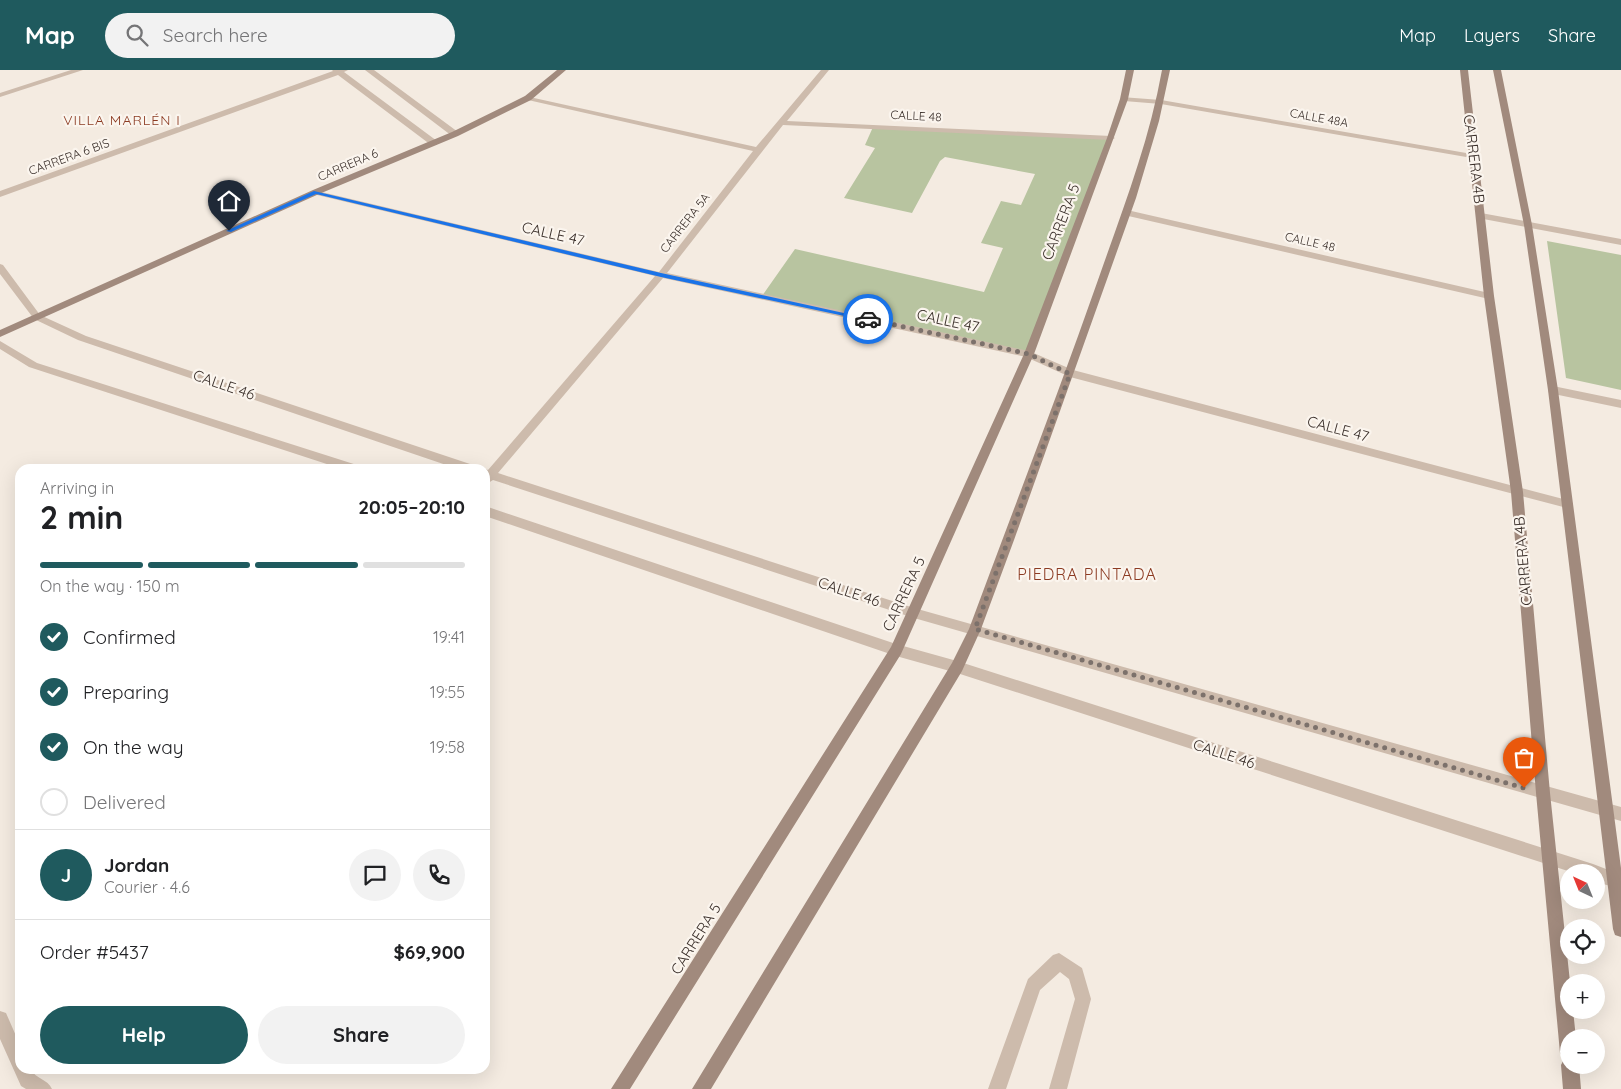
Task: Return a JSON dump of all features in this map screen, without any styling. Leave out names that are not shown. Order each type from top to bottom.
[{"type":"street","points":[[0,95],[79,70]]},
{"type":"street","points":[[369,70],[455,134]]},
{"type":"street","name":"CARRERA 6","points":[[0,334],[316,192],[455,134],[528,98],[562,70]]},
{"type":"street","name":"CARRERA 5A","points":[[490,473],[661,275],[758,150],[825,70]]},
{"type":"street","name":"CARRERA 5","points":[[620,1089],[896,650],[1029,354],[1111,138],[1124,99],[1130,70]]},
{"type":"street","points":[[701,1089],[957,667],[975,629],[1070,374],[1126,212],[1161,102],[1166,70]]},
{"type":"street","name":"CARRERA 4B","points":[[1464,70],[1472,156],[1481,216],[1489,296],[1517,492],[1543,794],[1567,1029]]},
{"type":"street","points":[[1497,70],[1528,225],[1567,504],[1614,812],[1614,879],[1621,929]]},
{"type":"street","points":[[340,71],[434,143]]},
{"type":"street","name":"CARRERA 6 BIS","points":[[0,194],[340,71]]},
{"type":"street","points":[[528,98],[758,150]]},
{"type":"street","name":"CALLE 48A","points":[[1124,99],[1161,102],[1472,156]]},
{"type":"street","name":"CALLE 48","points":[[781,123],[1111,138]]},
{"type":"street","name":"CALLE 47","points":[[316,192],[661,275],[1029,354],[1070,374],[1567,504]]},
{"type":"street","name":"CALLE 48","points":[[1126,212],[1489,296]]},
{"type":"street","points":[[1481,216],[1621,242]]},
{"type":"street","name":"CALLE 46","points":[[0,267],[37,317],[82,338],[457,464]]},
{"type":"street","points":[[0,344],[33,365],[340,464]]},
{"type":"street","points":[[1552,390],[1621,404]]},
{"type":"street","name":"CALLE 46","points":[[490,477],[914,613],[1543,794],[1614,812]]},
{"type":"street","name":"CALLE 46","points":[[490,512],[896,650],[957,667],[1564,864]]},
{"type":"street","points":[[1605,876],[1614,879]]},
{"type":"street","points":[[996,1089],[1034,985],[1059,961],[1076,974],[1083,1000],[1058,1089]]},
{"type":"street","points":[[0,1019],[15,1054]]},
{"type":"street","points":[[24,1074],[27,1080],[43,1089]]},
{"type":"street","points":[[1571,1074],[1572,1089]]},
{"type":"green space","points":[[873,127],[1111,138],[1029,354],[762,296],[795,249],[984,292],[1003,248],[981,243],[1001,201],[1021,205],[1035,174],[945,157],[940,161],[912,213],[844,198],[875,148],[865,145]]},
{"type":"green space","points":[[1547,241],[1621,255],[1621,390],[1566,378]]},
{"type":"way so far","points":[[868,319],[1029,354],[1070,374],[975,629],[1524,788]]},
{"type":"district","name":"VILLA MARLÉN I","points":[[122,120]]},
{"type":"district","name":"PIEDRA PINTADA","points":[[1087,574]]},
{"type":"route","points":[[229,231],[316,192],[661,275],[868,319]]}]
